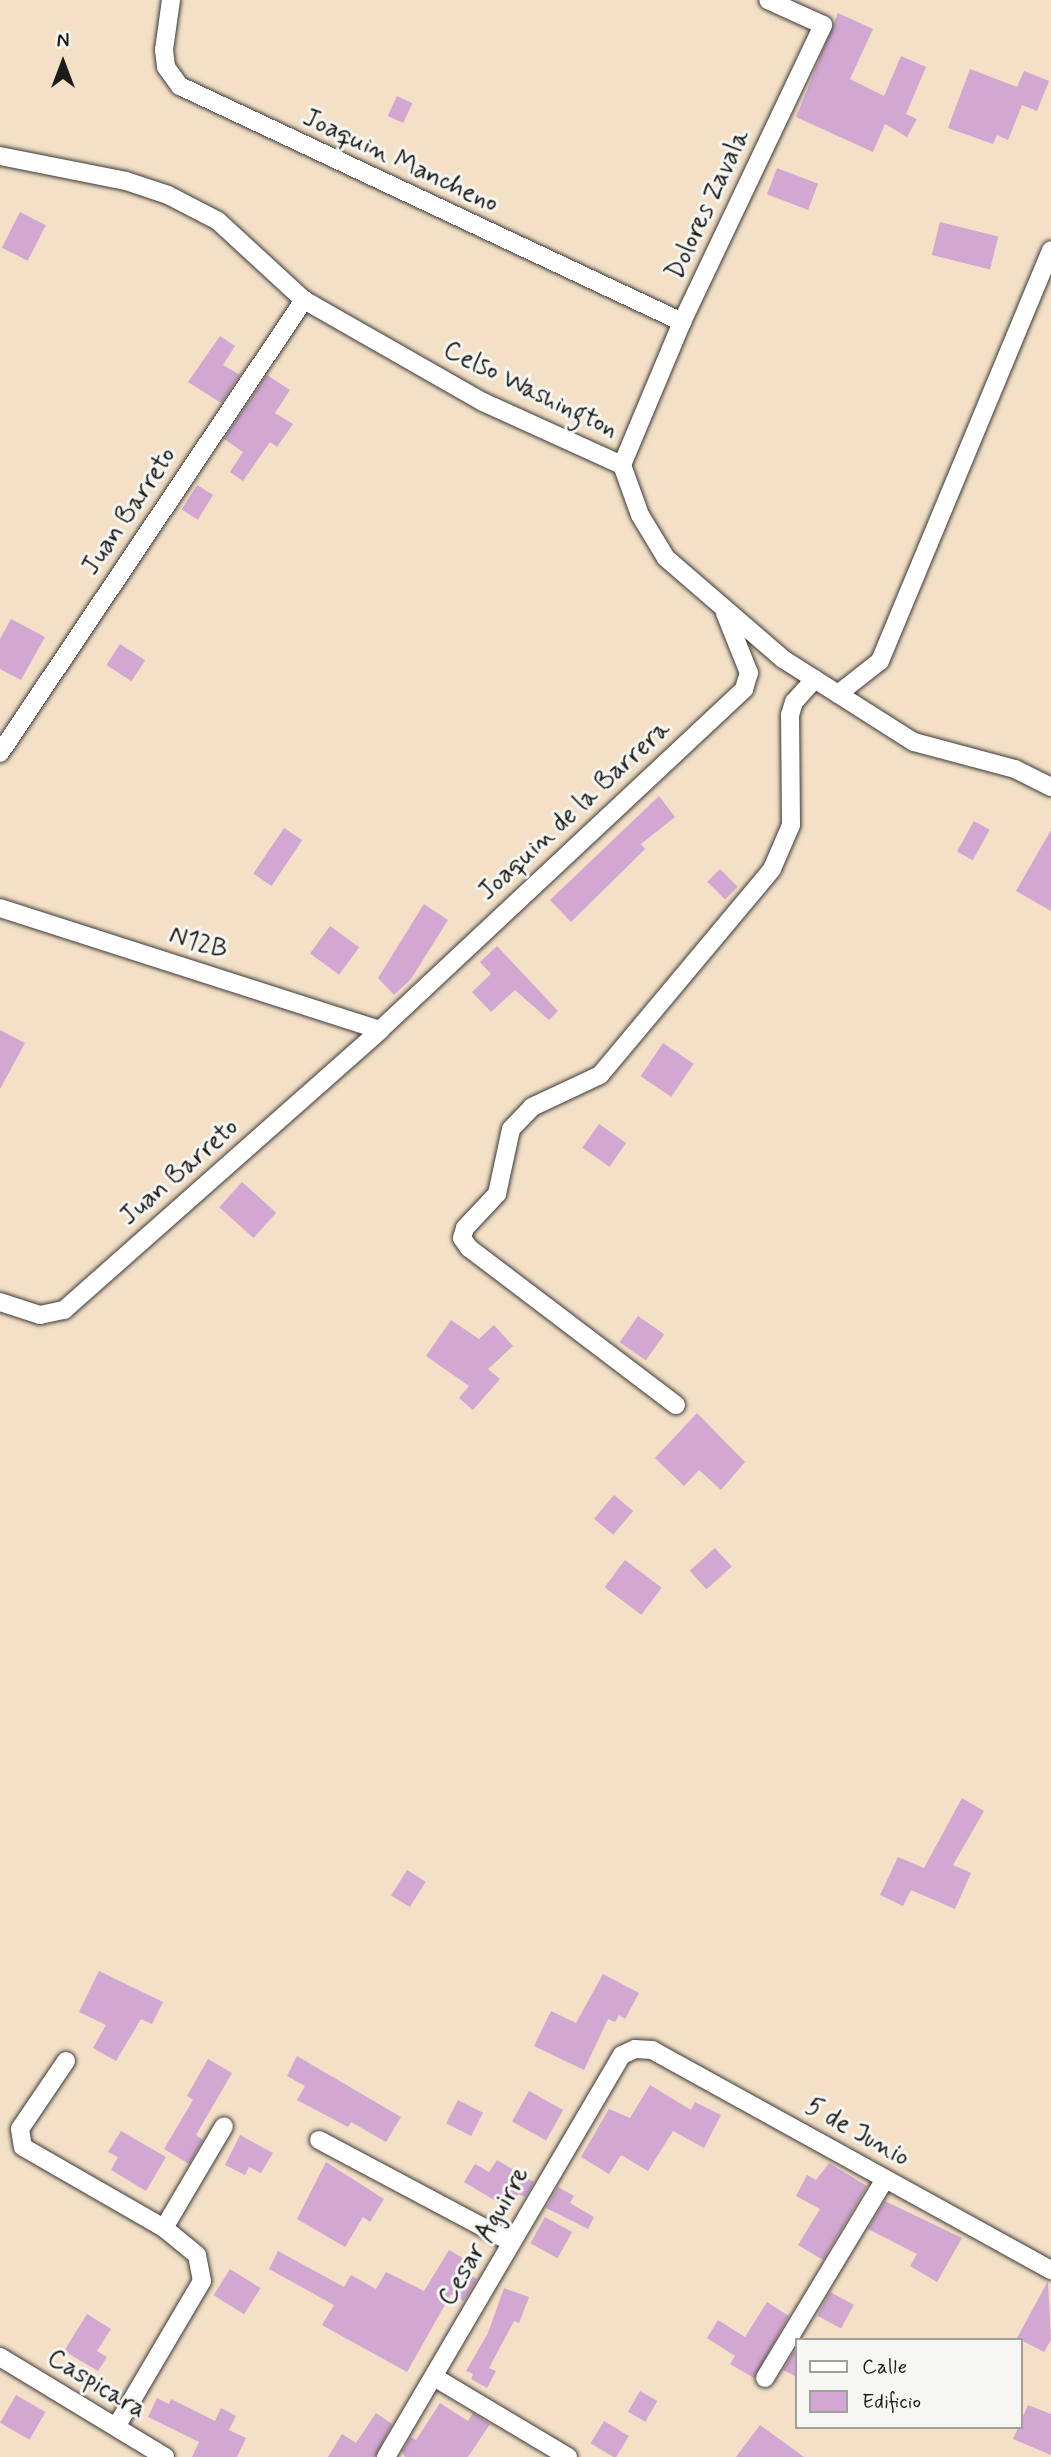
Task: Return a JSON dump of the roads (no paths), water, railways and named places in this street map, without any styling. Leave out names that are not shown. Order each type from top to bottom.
[{"type":"street","name":"Joaquin Mancheno","points":[[172,0],[163,50],[166,67],[180,86],[682,322]]},
{"type":"street","name":"Dolores Zavala","points":[[622,466],[682,322],[823,25],[768,0]]},
{"type":"street","name":"Celso Washington","points":[[0,156],[126,181],[169,195],[218,222],[304,300],[483,402],[622,466],[640,514],[666,558],[723,610],[783,659],[914,742],[1015,769],[1051,788]]},
{"type":"street","points":[[838,694],[880,661],[1051,250]]},
{"type":"street","name":"Juan Barreto","points":[[0,753],[304,300]]},
{"type":"street","name":"Joaquin de la Barrera","points":[[380,1030],[744,689],[749,673],[723,610]]},
{"type":"street","points":[[676,1405],[469,1248],[463,1238],[465,1228],[497,1194],[511,1129],[532,1107],[600,1075],[772,869],[791,825],[790,715],[794,702],[815,679]]},
{"type":"street","name":"N12B","points":[[0,908],[380,1030]]},
{"type":"street","name":"Juan Barreto","points":[[0,1302],[40,1315],[64,1310],[380,1030]]},
{"type":"street","name":"5 de Junio","points":[[635,2049],[652,2050],[1051,2270]]},
{"type":"street","name":"Cesar Aguirre","points":[[386,2457],[622,2055],[635,2049]]},
{"type":"street","points":[[66,2061],[20,2129],[23,2147],[163,2228],[197,2255],[202,2281],[116,2427]]},
{"type":"street","points":[[163,2228],[224,2126]]},
{"type":"street","points":[[319,2140],[511,2242]]},
{"type":"street","points":[[765,2378],[885,2179]]},
{"type":"street","name":"Caspicara","points":[[0,2357],[165,2457]]},
{"type":"street","points":[[434,2377],[568,2457]]}]
